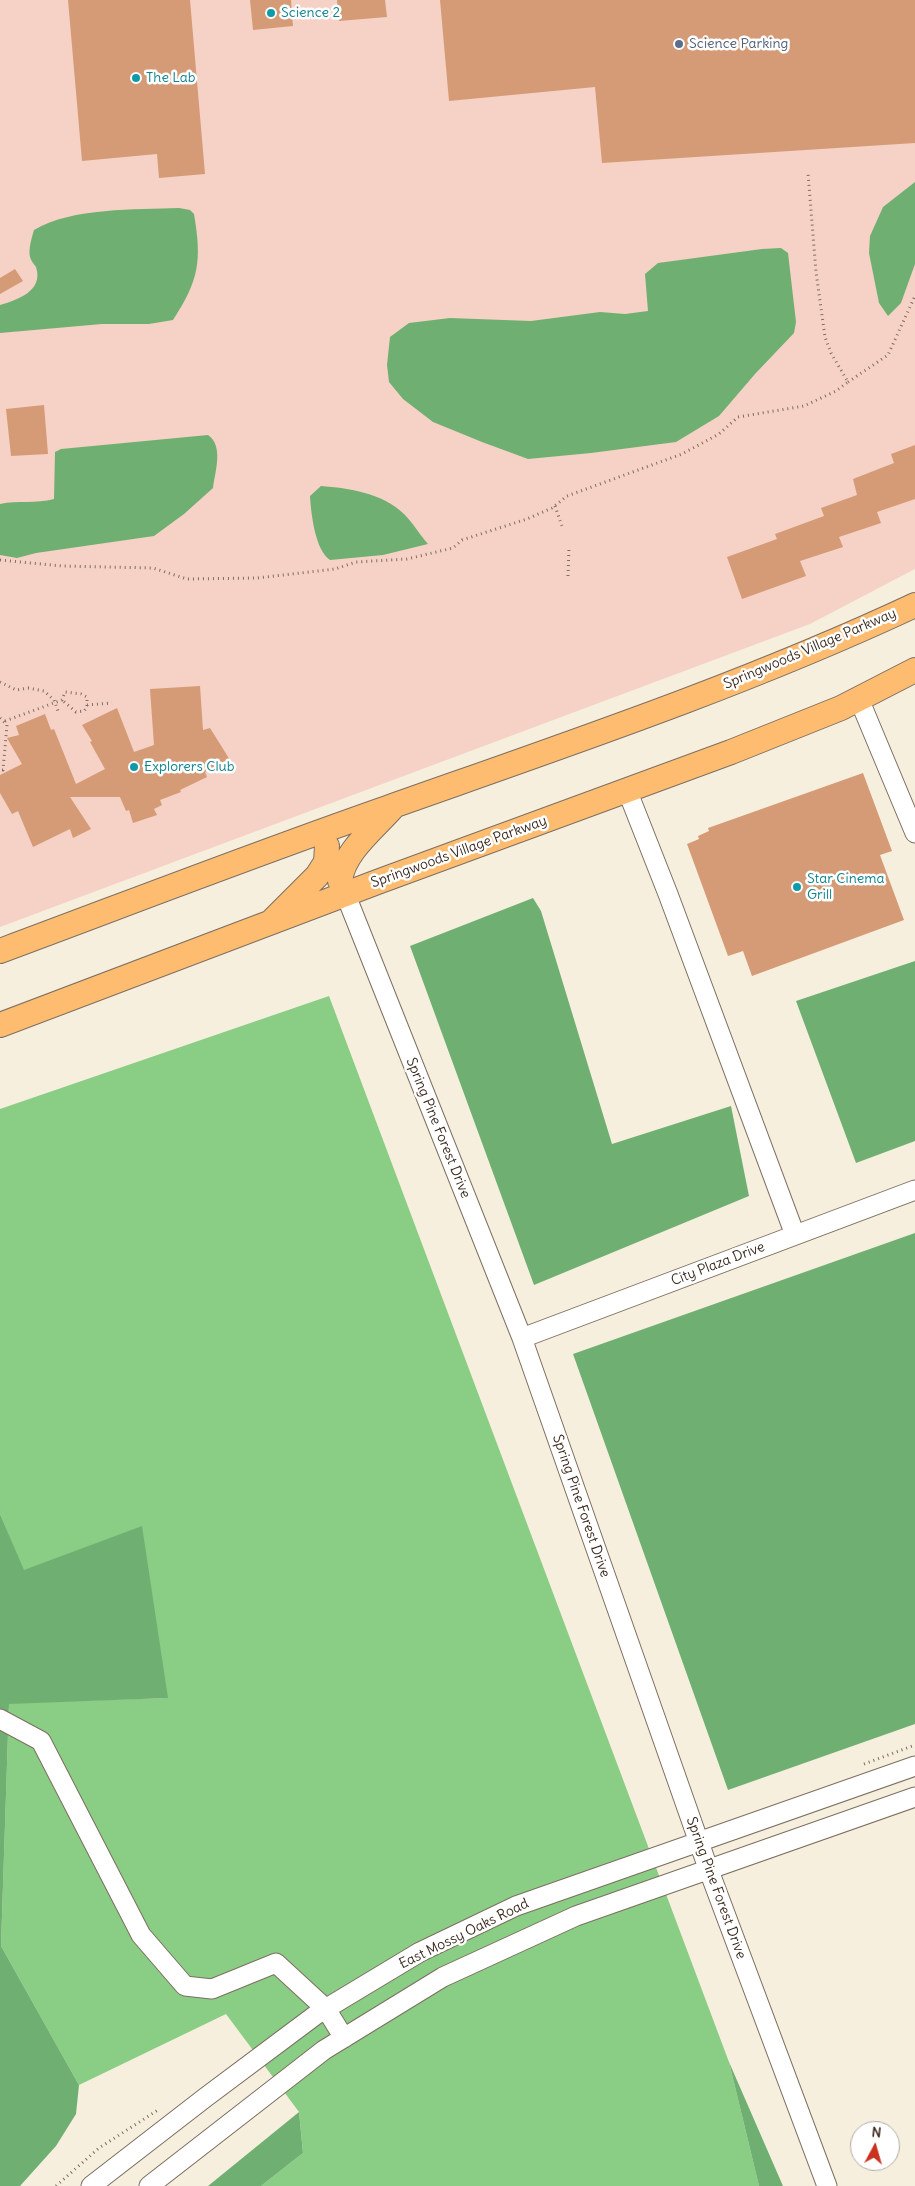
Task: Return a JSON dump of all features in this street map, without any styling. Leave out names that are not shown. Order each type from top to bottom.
[{"type":"main road","name":"Springwoods Village Parkway","points":[[0,951],[324,839],[395,805],[612,729],[854,633],[915,605]]},
{"type":"main road","name":"Springwoods Village Parkway","points":[[0,1025],[268,924],[343,888],[731,752],[859,699],[915,670]]},
{"type":"main road","points":[[343,888],[342,868],[350,855],[395,805]]},
{"type":"main road","points":[[268,924],[317,876],[326,862],[324,839]]},
{"type":"street","points":[[859,699],[912,814],[915,833]]},
{"type":"street","points":[[627,790],[668,894],[795,1235]]},
{"type":"street","name":"Spring Pine Forest Drive","points":[[324,839],[522,1338],[708,1868],[827,2186]]},
{"type":"street","name":"City Plaza Drive","points":[[522,1338],[915,1190]]},
{"type":"street","points":[[0,1718],[40,1741],[141,1935],[185,1986],[212,1989],[276,1963],[326,2009],[344,2038]]},
{"type":"street","name":"East Mossy Oaks Road","points":[[91,2186],[214,2091],[326,2009],[420,1952],[516,1906],[700,1844],[915,1766]]},
{"type":"street","points":[[149,2186],[324,2050],[443,1977],[576,1916],[708,1868],[915,1797]]},
{"type":"path","points":[[808,173],[816,272],[825,337],[831,353],[848,382]]},
{"type":"path","points":[[0,560],[62,566],[153,568],[187,578],[258,578],[335,568],[356,562],[407,559],[453,548],[462,540],[527,519],[555,506],[567,496],[682,454],[719,434],[738,417],[804,406],[836,391],[888,355],[915,296]]},
{"type":"path","points":[[555,506],[563,529]]},
{"type":"path","points":[[568,576],[569,547]]},
{"type":"path","points":[[0,682],[16,690],[28,688],[44,691],[55,703],[58,711]]},
{"type":"path","points":[[5,721],[62,700],[65,692],[87,697],[87,705],[84,711],[79,713],[71,710],[62,700]]},
{"type":"path","points":[[87,705],[112,702]]},
{"type":"path","points":[[0,718],[7,725],[4,743],[5,764],[3,770],[0,770]]},
{"type":"shaded area","points":[[0,0],[915,0],[915,569],[810,624],[0,927]]},
{"type":"green space","points":[[915,182],[915,264],[901,303],[888,316],[879,303],[869,253],[870,236],[883,207]]},
{"type":"green space","points":[[179,208],[190,210],[194,214],[198,258],[193,281],[182,306],[173,320],[149,324],[102,324],[0,333],[0,305],[21,297],[33,288],[36,282],[36,267],[31,260],[30,254],[30,243],[34,230],[67,217],[85,213]]},
{"type":"green space","points":[[781,248],[788,253],[796,322],[794,333],[719,416],[676,442],[528,459],[433,422],[403,399],[389,382],[387,365],[390,337],[409,323],[450,318],[531,321],[600,312],[625,314],[648,311],[645,274],[658,263]]},
{"type":"green space","points":[[208,435],[213,440],[217,452],[217,467],[213,488],[184,514],[154,536],[36,553],[17,558],[0,555],[0,504],[54,499],[55,452],[61,449]]},
{"type":"green space","points":[[321,486],[354,490],[386,501],[404,514],[428,544],[383,555],[330,560],[317,540],[311,512],[310,496]]},
{"type":"green space","points":[[533,898],[541,911],[612,1144],[731,1106],[749,1196],[534,1285],[410,946]]},
{"type":"green space","points":[[915,961],[915,1141],[856,1163],[796,1001]]},
{"type":"green space","points":[[329,996],[729,2062],[759,2186],[261,2186],[303,2153],[299,2112],[226,2014],[79,2085],[1,1946],[9,1703],[167,1698],[23,1570],[0,1514],[0,1109]]},
{"type":"green space","points":[[915,1233],[915,1724],[728,1790],[573,1354]]},
{"type":"green space","points":[[0,1514],[24,1570],[142,1526],[168,1698],[9,1704],[1,1946],[79,2085],[76,2114],[56,2146],[20,2186],[0,2186]]},
{"type":"green space","points":[[729,2062],[783,2186],[759,2186]]},
{"type":"green space","points":[[299,2112],[303,2153],[261,2186],[208,2186]]},
{"type":"building","name":"The Lab","points":[[68,0],[190,0],[205,174],[159,178],[157,154],[82,161]]},
{"type":"building","name":"Science 2","points":[[250,0],[291,0],[293,26],[253,30]]},
{"type":"building","name":"Science 2","points":[[337,0],[385,0],[387,17],[339,21]]},
{"type":"building","name":"Science Parking","points":[[440,0],[915,0],[915,143],[602,163],[595,87],[449,101]]},
{"type":"building","points":[[15,269],[23,281],[0,294],[0,278]]},
{"type":"building","points":[[44,405],[48,454],[11,456],[6,409]]},
{"type":"building","points":[[915,445],[915,499],[877,512],[881,523],[839,537],[843,547],[800,561],[806,576],[742,599],[727,557],[777,539],[775,534],[824,516],[821,508],[857,495],[853,479],[894,463],[891,454]]},
{"type":"building","name":"Explorers Club","points":[[200,686],[203,730],[210,728],[230,760],[205,772],[207,777],[180,790],[181,792],[160,800],[162,805],[154,809],[157,815],[133,823],[129,810],[126,811],[120,797],[70,797],[91,829],[73,838],[70,829],[33,847],[18,811],[12,814],[0,793],[0,775],[22,764],[7,738],[19,735],[16,726],[45,714],[51,730],[54,729],[76,784],[105,769],[82,725],[117,708],[134,752],[154,745],[150,689]]},
{"type":"building","name":"Star Cinema Grill","points":[[863,773],[892,851],[880,855],[904,920],[752,976],[743,951],[728,956],[687,844],[699,839],[698,836],[709,831],[708,828]]},
{"type":"place","name":"Science 2","points":[[271,13]]},
{"type":"place","name":"Science Parking","points":[[679,44]]},
{"type":"place","name":"The Lab","points":[[136,78]]},
{"type":"place","name":"Explorers Club","points":[[134,767]]},
{"type":"place","name":"Star Cinema Grill","points":[[797,887]]}]
